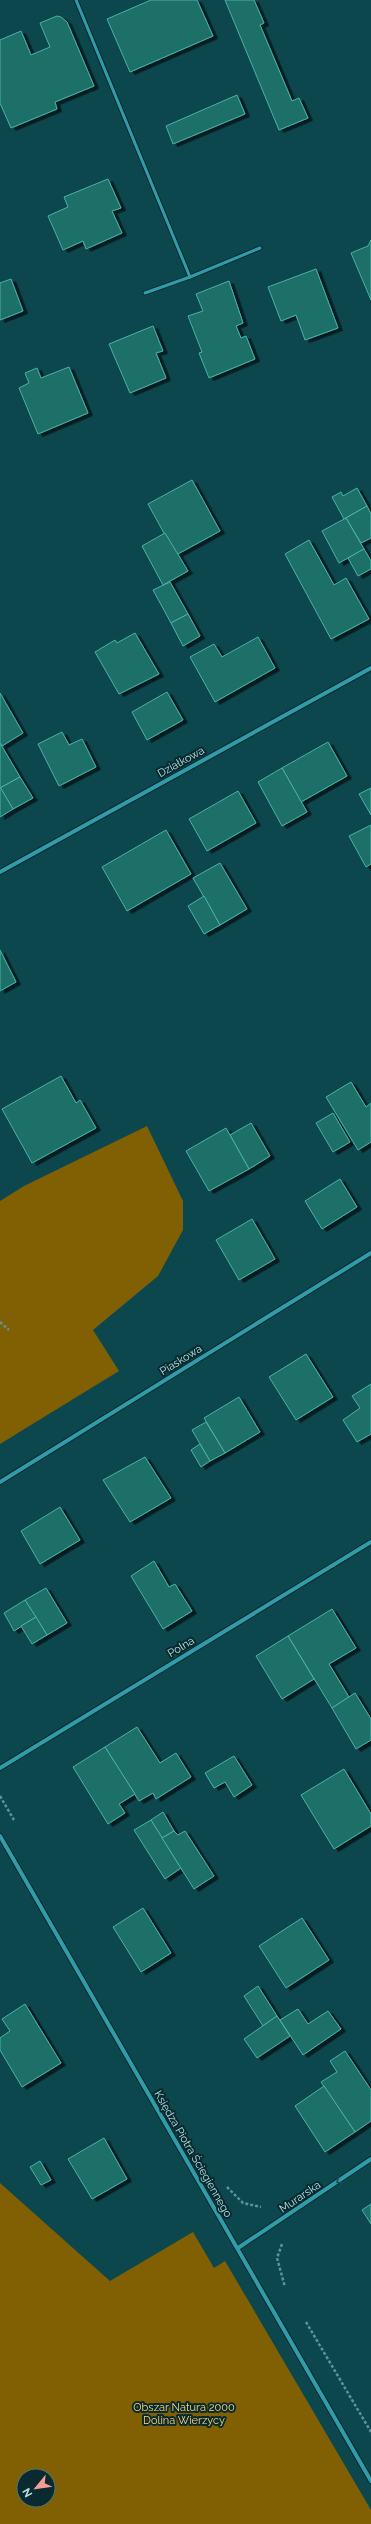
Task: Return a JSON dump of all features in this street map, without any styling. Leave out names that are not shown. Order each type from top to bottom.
[{"type":"street","name":"Działkowa","points":[[0,872],[371,668]]},
{"type":"street","name":"Piaskowa","points":[[0,1482],[371,1253]]},
{"type":"street","name":"Polna","points":[[0,1768],[371,1542]]},
{"type":"street","name":"Księdza Piotra Ściegiennego","points":[[0,1836],[371,2481]]},
{"type":"street","name":"Murarska","points":[[238,2248],[371,2159]]},
{"type":"lane","points":[[76,0],[190,277]]},
{"type":"lane","points":[[145,293],[190,277],[260,248]]},
{"type":"path","points":[[0,1322],[9,1330]]},
{"type":"path","points":[[0,1796],[16,1823]]},
{"type":"path","points":[[226,2186],[243,2203],[263,2207]]},
{"type":"path","points":[[285,2236],[277,2258],[286,2289]]},
{"type":"path","points":[[302,2316],[371,2432]]},
{"type":"green space","points":[[147,1126],[183,1201],[183,1230],[158,1276],[93,1330],[119,1371],[0,1444],[0,1201],[24,1186]]},
{"type":"green space","name":"Obszar Natura 2000 Dolina Wierzycy","points":[[0,2183],[110,2281],[193,2232],[214,2268],[225,2261],[371,2510],[371,2524],[0,2524]]},
{"type":"building","points":[[151,0],[197,0],[213,36],[130,72],[107,19]]},
{"type":"building","points":[[225,0],[254,0],[264,23],[260,25],[292,101],[299,98],[308,118],[279,130]]},
{"type":"building","points":[[57,16],[61,17],[67,22],[94,86],[55,102],[57,109],[11,128],[0,103],[0,40],[21,31],[31,55],[50,47],[40,23]]},
{"type":"building","points":[[237,95],[245,114],[173,144],[166,126]]},
{"type":"building","points":[[108,179],[121,208],[112,211],[122,233],[86,249],[83,241],[63,250],[48,216],[68,207],[64,197]]},
{"type":"building","points":[[371,240],[371,300],[351,253],[368,246]]},
{"type":"building","points":[[316,269],[338,328],[305,340],[296,315],[281,321],[268,287]]},
{"type":"building","points":[[11,279],[23,311],[0,320],[0,283]]},
{"type":"building","points":[[229,281],[243,323],[236,326],[241,338],[246,336],[255,359],[209,378],[199,353],[202,352],[188,316],[203,311],[196,294]]},
{"type":"building","points":[[153,326],[163,351],[156,353],[166,378],[130,393],[109,344]]},
{"type":"building","points":[[69,367],[88,413],[38,434],[19,388],[29,383],[25,373],[37,368],[41,378]]},
{"type":"building","points":[[192,480],[220,531],[176,555],[148,504]]},
{"type":"building","points":[[357,488],[367,506],[344,519],[332,497],[341,492],[343,496]]},
{"type":"building","points":[[367,506],[371,514],[371,538],[361,543],[346,518]]},
{"type":"building","points":[[346,518],[364,549],[339,563],[322,531]]},
{"type":"building","points":[[165,533],[188,571],[163,585],[142,546]]},
{"type":"building","points":[[309,540],[334,585],[346,578],[369,619],[331,639],[285,554]]},
{"type":"building","points":[[364,549],[371,561],[371,569],[358,576],[348,558]]},
{"type":"building","points":[[170,582],[188,614],[171,623],[153,590]]},
{"type":"building","points":[[188,614],[200,636],[183,646],[171,623]]},
{"type":"building","points":[[135,633],[159,674],[119,694],[95,652],[115,640],[117,643]]},
{"type":"building","points":[[258,637],[275,668],[215,702],[190,657],[214,644],[222,657]]},
{"type":"building","points":[[167,692],[183,720],[147,740],[132,712]]},
{"type":"building","points":[[0,693],[23,733],[2,746],[0,743]]},
{"type":"building","points":[[62,732],[69,745],[82,739],[96,767],[59,786],[38,744]]},
{"type":"building","points":[[328,742],[347,776],[301,802],[282,768]]},
{"type":"building","points":[[0,743],[20,777],[0,788]]},
{"type":"building","points":[[282,768],[307,812],[282,826],[258,782]]},
{"type":"building","points":[[20,777],[33,798],[13,809],[0,788]]},
{"type":"building","points":[[0,787],[13,809],[0,817]]},
{"type":"building","points":[[371,788],[371,815],[359,794]]},
{"type":"building","points":[[238,791],[256,823],[207,851],[189,819]]},
{"type":"building","points":[[371,825],[371,864],[366,867],[349,836]]},
{"type":"building","points":[[166,830],[191,874],[127,911],[102,867]]},
{"type":"building","points":[[220,863],[247,909],[220,925],[193,878]]},
{"type":"building","points":[[204,896],[220,925],[204,934],[188,906]]},
{"type":"building","points":[[0,950],[16,982],[0,991]]},
{"type":"building","points":[[61,1076],[76,1103],[80,1100],[96,1128],[32,1163],[2,1109]]},
{"type":"building","points":[[351,1082],[366,1107],[371,1103],[371,1142],[358,1150],[326,1097]]},
{"type":"building","points":[[333,1113],[350,1142],[333,1152],[316,1123]]},
{"type":"building","points":[[251,1123],[270,1156],[249,1169],[230,1135]]},
{"type":"building","points":[[226,1128],[249,1169],[209,1191],[186,1151]]},
{"type":"building","points":[[340,1179],[357,1207],[322,1229],[305,1201]]},
{"type":"building","points":[[252,1219],[275,1259],[239,1280],[216,1240]]},
{"type":"building","points":[[306,1354],[333,1397],[296,1420],[269,1377]]},
{"type":"building","points":[[371,1384],[371,1434],[357,1442],[343,1420],[360,1408],[352,1396]]},
{"type":"building","points":[[239,1397],[260,1432],[225,1453],[204,1418]]},
{"type":"building","points":[[206,1422],[225,1453],[210,1461],[192,1430]]},
{"type":"building","points":[[200,1444],[210,1461],[201,1467],[191,1450]]},
{"type":"building","points":[[145,1457],[171,1498],[130,1522],[103,1480]]},
{"type":"building","points":[[60,1507],[80,1540],[40,1564],[21,1531]]},
{"type":"building","points":[[154,1561],[169,1587],[175,1584],[192,1611],[163,1629],[131,1576]]},
{"type":"building","points":[[46,1588],[67,1623],[47,1635],[25,1600]]},
{"type":"building","points":[[25,1600],[36,1617],[14,1631],[4,1613]]},
{"type":"building","points":[[332,1609],[356,1648],[329,1664],[349,1697],[332,1708],[288,1636]]},
{"type":"building","points":[[36,1617],[47,1635],[32,1644],[21,1626]]},
{"type":"building","points":[[288,1636],[314,1679],[282,1699],[256,1656]]},
{"type":"building","points":[[355,1693],[371,1719],[371,1740],[356,1749],[332,1708]]},
{"type":"building","points":[[137,1727],[160,1763],[176,1753],[191,1777],[156,1799],[153,1793],[139,1801],[105,1747]]},
{"type":"building","points":[[105,1747],[135,1794],[119,1804],[125,1813],[108,1824],[73,1767]]},
{"type":"building","points":[[234,1756],[252,1785],[234,1797],[225,1782],[214,1788],[205,1773]]},
{"type":"building","points":[[344,1769],[371,1814],[371,1826],[334,1849],[301,1795]]},
{"type":"building","points":[[163,1812],[174,1831],[162,1838],[151,1820]]},
{"type":"building","points":[[151,1820],[181,1868],[165,1879],[134,1830]]},
{"type":"building","points":[[174,1831],[178,1835],[185,1831],[214,1876],[194,1889],[162,1838]]},
{"type":"building","points":[[143,1908],[171,1953],[141,1972],[113,1927]]},
{"type":"building","points":[[302,1918],[329,1960],[286,1988],[259,1946]]},
{"type":"building","points":[[258,1986],[277,2016],[263,2026],[244,1996]]},
{"type":"building","points":[[25,2004],[61,2063],[22,2087],[0,2050],[0,2038],[10,2031],[2,2019]]},
{"type":"building","points":[[298,2009],[308,2024],[328,2011],[341,2029],[303,2055],[280,2020]]},
{"type":"building","points":[[277,2016],[290,2036],[257,2058],[244,2039]]},
{"type":"building","points":[[345,2051],[371,2090],[371,2121],[355,2132],[321,2082],[337,2072],[330,2061]]},
{"type":"building","points":[[324,2086],[355,2132],[325,2152],[295,2106]]},
{"type":"building","points":[[104,2138],[127,2179],[92,2199],[68,2159]]},
{"type":"building","points":[[40,2161],[51,2180],[41,2185],[30,2167]]},
{"type":"building","points":[[371,2204],[371,2224],[362,2210]]}]
